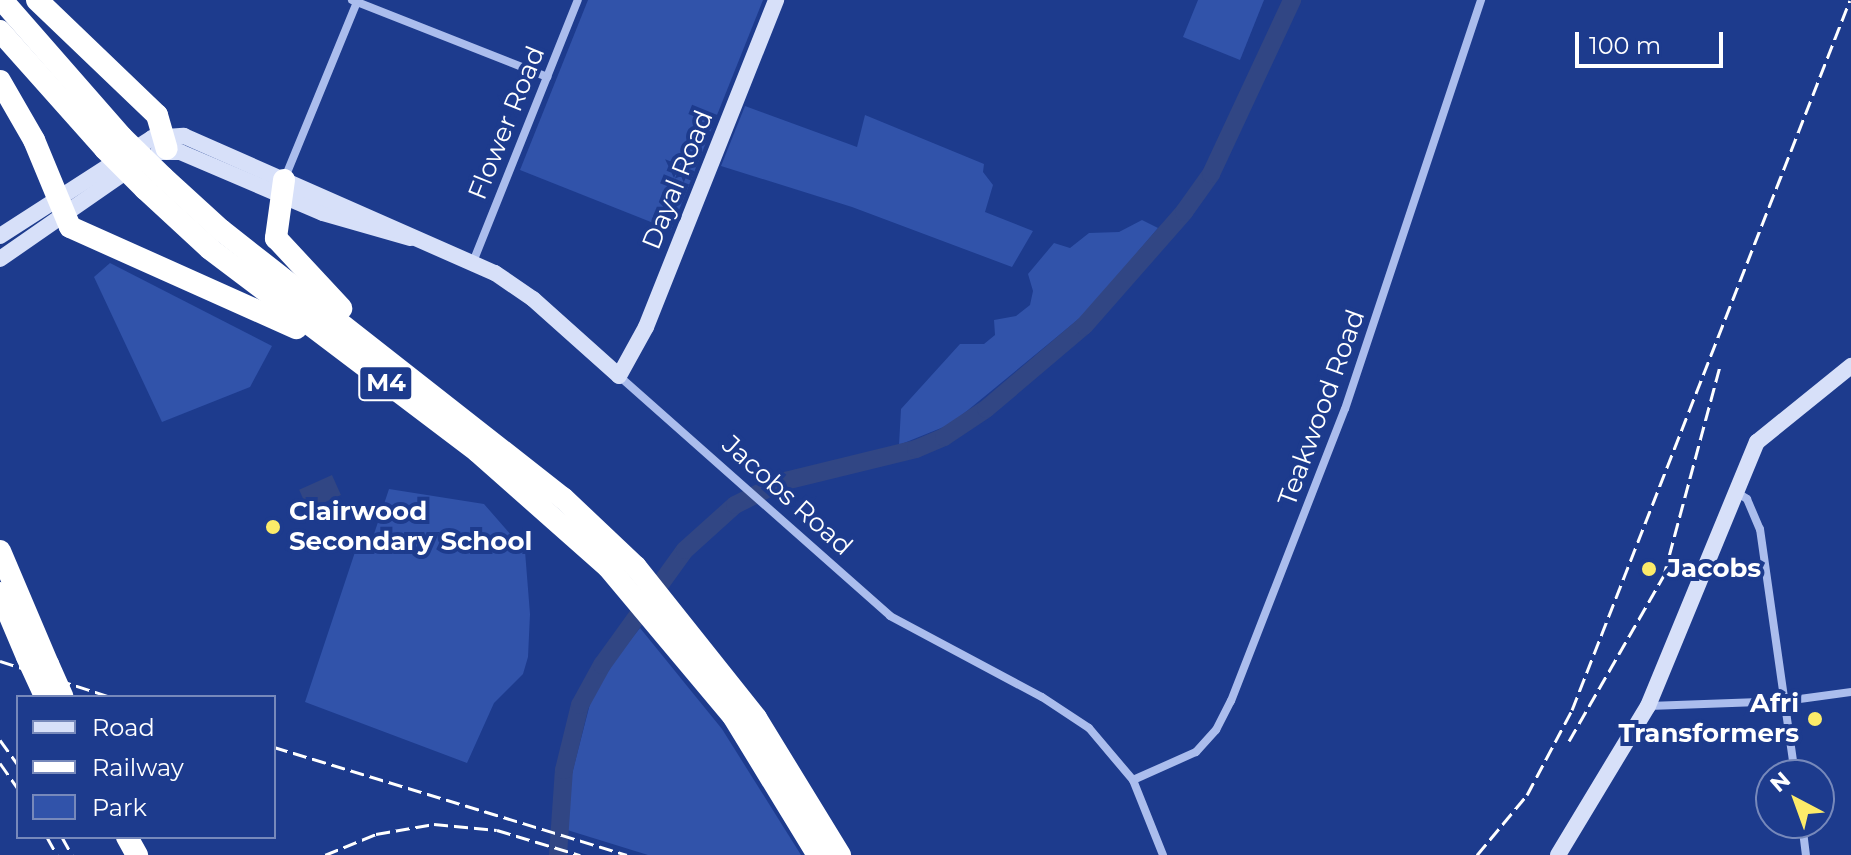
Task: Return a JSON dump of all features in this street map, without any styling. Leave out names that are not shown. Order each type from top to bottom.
[{"type":"highway","name":"M4","points":[[2,0],[114,143]]},
{"type":"highway","points":[[37,0],[157,115],[167,142]]},
{"type":"highway","name":"M4","points":[[0,31],[154,183],[210,249],[478,452],[629,575]]},
{"type":"highway","points":[[0,81],[34,140],[59,208],[75,231],[238,297],[344,353]]},
{"type":"highway","name":"M4","points":[[154,183],[221,230],[563,498],[756,718],[840,855]]},
{"type":"highway","points":[[283,186],[273,231],[284,251],[414,379]]},
{"type":"highway","points":[[0,551],[50,695]]},
{"type":"highway","points":[[0,593],[37,660]]},
{"type":"highway","name":"M4","points":[[659,608],[733,716],[818,855]]},
{"type":"street","name":"Flower Road","points":[[473,262],[578,0]]},
{"type":"street","name":"Dayal Road","points":[[619,376],[646,327],[776,0]]},
{"type":"street","name":"Teakwood Road","points":[[1133,780],[1196,752],[1216,730],[1231,701],[1345,409],[1481,0]]},
{"type":"street","points":[[283,186],[356,1],[547,77]]},
{"type":"street","name":"Jacobs Road","points":[[167,142],[184,136],[283,186],[473,262],[533,299],[745,491],[890,616],[1074,717],[1115,755],[1133,780],[1163,855]]},
{"type":"street","points":[[0,259],[139,145],[167,142]]},
{"type":"street","points":[[0,236],[59,208]]},
{"type":"street","points":[[1560,853],[1648,706],[1736,492],[1765,432],[1851,366]]},
{"type":"street","points":[[1736,492],[1757,514],[1793,759]]},
{"type":"street","points":[[1648,706],[1785,701],[1851,692]]},
{"type":"green space","points":[[588,0],[763,0],[671,230],[520,170]]},
{"type":"green space","points":[[1198,0],[1264,0],[1240,60],[1183,37]]},
{"type":"green space","points":[[745,106],[857,147],[865,115],[984,164],[983,172],[993,185],[985,212],[1033,231],[1012,267],[852,207],[721,166]]},
{"type":"green space","points":[[1142,220],[1158,228],[1086,313],[951,424],[899,445],[901,409],[960,344],[984,344],[995,335],[994,320],[1016,316],[1030,305],[1033,291],[1028,274],[1054,243],[1070,248],[1089,233],[1119,232]]},
{"type":"green space","points":[[110,263],[272,346],[250,387],[162,422],[94,277]]},
{"type":"green space","points":[[389,489],[484,504],[525,551],[530,614],[528,657],[523,674],[494,703],[467,763],[305,702],[357,546],[370,546]]},
{"type":"green space","points":[[640,628],[722,729],[801,855],[648,855],[564,829],[568,789],[591,700],[605,672]]},
{"type":"shaded area","points":[[332,475],[341,495],[308,510],[299,490]]},
{"type":"waterway","points":[[558,855],[564,770],[580,705],[602,665],[685,550],[735,505],[781,482],[916,449],[944,437],[986,409],[1084,326],[1184,212],[1211,174],[1292,0]]},
{"type":"railway","points":[[1477,855],[1527,795],[1572,710],[1850,0]]},
{"type":"railway","points":[[1569,741],[1664,575],[1720,366]]},
{"type":"railway","points":[[0,661],[105,695]]},
{"type":"railway","points":[[0,740],[16,762]]},
{"type":"railway","points":[[276,748],[627,855]]},
{"type":"railway","points":[[0,763],[16,786]]},
{"type":"railway","points":[[325,855],[376,834],[434,824],[497,830],[580,855]]},
{"type":"railway","points":[[48,839],[57,855]]},
{"type":"railway","points":[[63,839],[72,855]]},
{"type":"place","name":"Clairwood Secondary School","points":[[273,527]]},
{"type":"place","name":"Jacobs","points":[[1649,569]]},
{"type":"place","name":"Afri Transformers","points":[[1815,719]]}]
